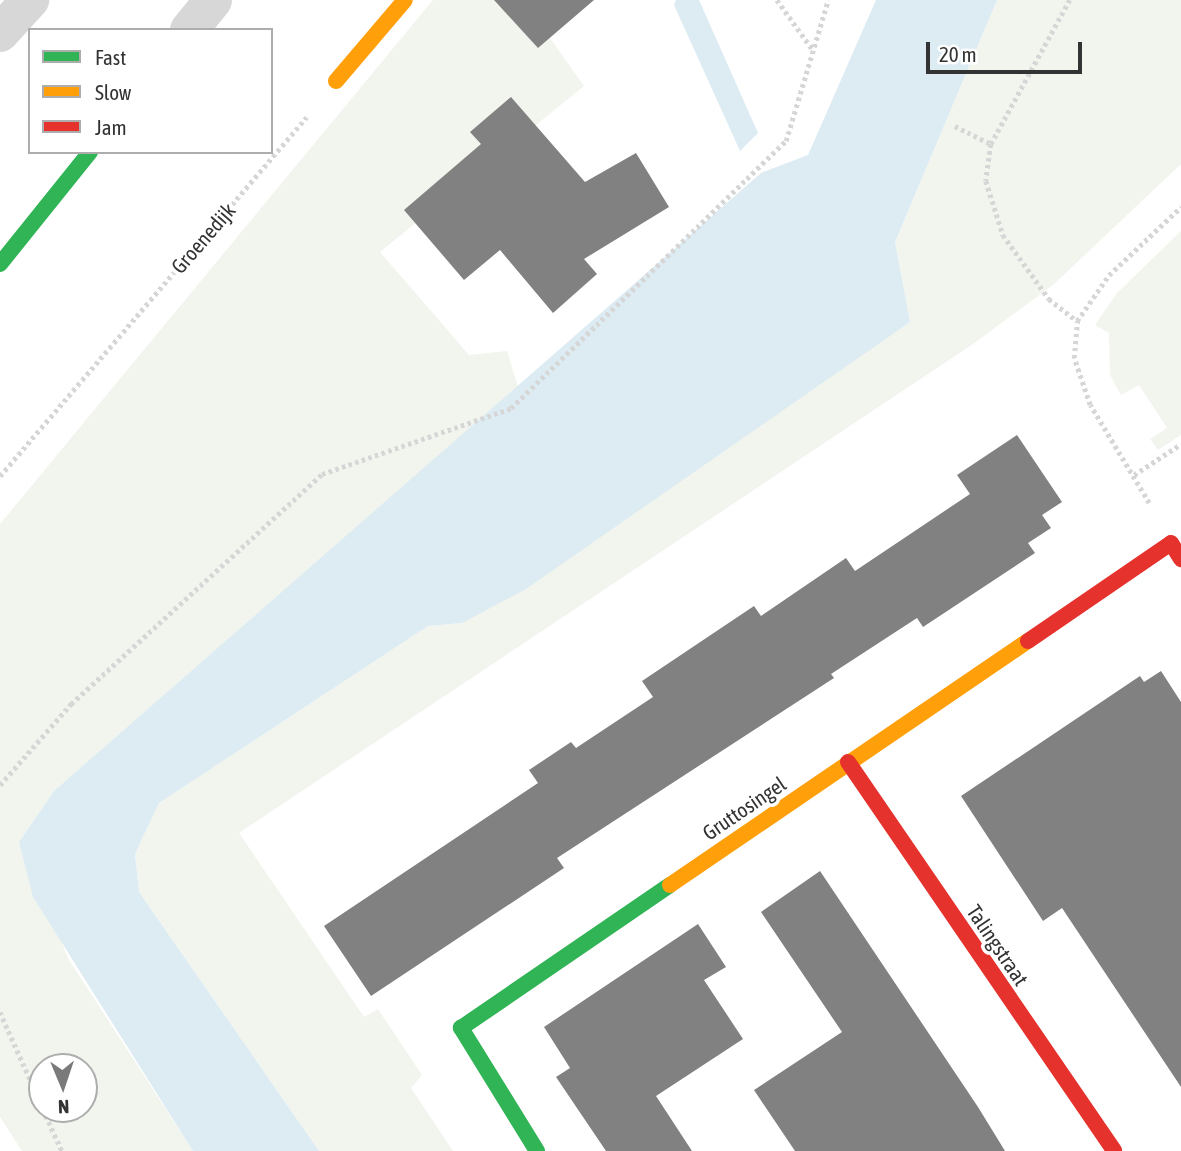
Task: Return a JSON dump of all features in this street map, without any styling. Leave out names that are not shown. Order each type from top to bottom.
[{"type":"street","points":[[0,33],[30,0]]},
{"type":"street","points":[[191,28],[213,0]]},
{"type":"street","points":[[336,81],[405,0]]},
{"type":"street","points":[[0,264],[88,154]]},
{"type":"street","points":[[1171,543],[1181,559]]},
{"type":"street","name":"Gruttosingel","points":[[537,1151],[461,1028],[1171,543]]},
{"type":"street","name":"Talingstraat","points":[[848,762],[1114,1151]]},
{"type":"path","points":[[776,0],[813,50]]},
{"type":"path","points":[[0,785],[71,704],[322,474],[511,408],[786,141],[828,0]]},
{"type":"path","points":[[1070,0],[991,144],[986,181],[1003,235],[1049,299],[1077,321]]},
{"type":"path","name":"Groenedijk","points":[[0,476],[336,81]]},
{"type":"path","points":[[955,126],[991,144]]},
{"type":"path","points":[[1171,543],[1134,475],[1090,405],[1074,358],[1077,321],[1109,275],[1181,207]]},
{"type":"path","points":[[1134,475],[1181,444]]},
{"type":"path","points":[[0,1012],[28,1074]]},
{"type":"path","points":[[50,1123],[62,1151]]},
{"type":"shaded area","points":[[433,0],[523,0],[584,86],[380,252],[469,355],[507,351],[518,387],[54,791],[19,842],[69,960],[193,1151],[22,1151],[0,1117],[0,524]]},
{"type":"shaded area","points":[[676,0],[699,0],[758,133],[740,151],[674,5]]},
{"type":"shaded area","points":[[876,0],[997,0],[895,242],[910,322],[526,589],[462,623],[428,626],[159,803],[135,854],[139,892],[319,1151],[193,1151],[33,897],[19,842],[54,791],[761,173],[808,155]]},
{"type":"shaded area","points":[[997,0],[1181,0],[1181,164],[1053,285],[973,344],[239,833],[364,1017],[378,1009],[422,1075],[411,1088],[453,1151],[319,1151],[139,892],[135,854],[159,803],[428,626],[462,623],[910,322],[895,242]]},
{"type":"shaded area","points":[[1181,231],[1181,435],[1158,450],[1150,439],[1167,428],[1139,385],[1121,395],[1110,375],[1109,333],[1095,325],[1117,293]]},
{"type":"building","points":[[494,0],[594,0],[538,48]]},
{"type":"building","points":[[511,97],[585,182],[636,153],[669,207],[584,259],[597,274],[553,313],[500,250],[464,280],[404,210],[481,144],[470,132]]},
{"type":"building","points":[[1017,435],[1062,502],[1042,515],[1051,528],[1028,543],[1035,553],[923,627],[917,618],[831,674],[834,678],[557,858],[564,868],[371,996],[324,926],[538,783],[529,770],[571,742],[576,748],[653,697],[642,681],[754,606],[761,616],[846,558],[855,571],[970,494],[957,475]]},
{"type":"building","points":[[1161,671],[1181,702],[1181,1087],[1062,908],[1043,921],[961,796],[1140,676],[1144,682]]},
{"type":"building","points":[[820,871],[1005,1151],[795,1151],[754,1090],[842,1032],[761,912]]},
{"type":"building","points":[[698,924],[726,967],[704,980],[743,1039],[656,1096],[692,1151],[606,1151],[556,1077],[570,1068],[544,1027]]},
{"type":"traffic: fast","points":[[0,264],[88,154]]},
{"type":"traffic: fast","points":[[537,1151],[461,1028],[670,885]]},
{"type":"traffic: slow","points":[[336,81],[405,0]]},
{"type":"traffic: slow","points":[[670,885],[1028,641]]},
{"type":"traffic: jam","points":[[1028,641],[1171,543],[1181,559]]},
{"type":"traffic: jam","points":[[848,762],[1114,1151]]}]
